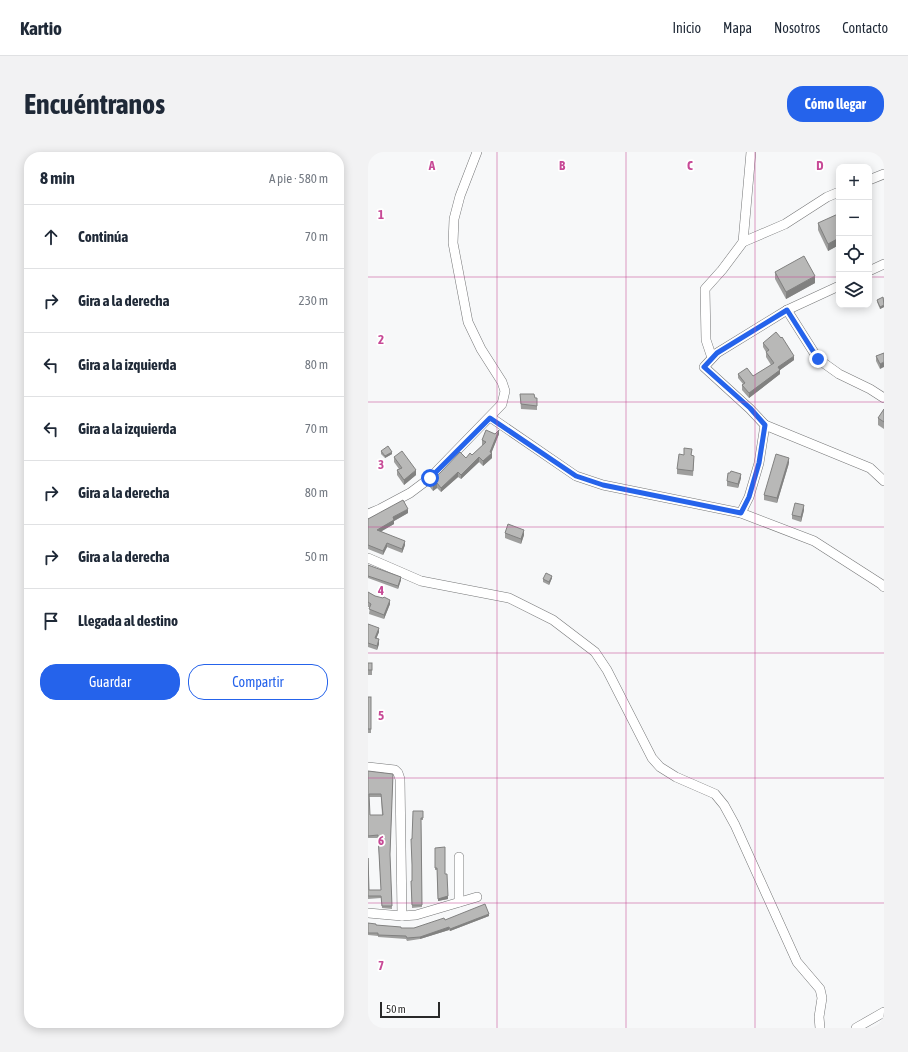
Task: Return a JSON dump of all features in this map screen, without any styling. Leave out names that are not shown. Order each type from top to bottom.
[{"type":"street","points":[[368,514],[410,493],[430,478],[502,404],[505,391],[502,382],[480,349],[468,322],[453,243],[454,219],[477,152]]},
{"type":"street","points":[[743,242],[750,152]]},
{"type":"street","points":[[872,179],[884,174]]},
{"type":"street","points":[[712,358],[706,340],[705,289],[722,270],[743,242],[785,224],[827,196],[836,193]]},
{"type":"street","points":[[872,270],[884,264]]},
{"type":"street","points":[[836,287],[787,310],[717,353],[704,367],[750,408],[765,425],[870,468],[884,481]]},
{"type":"street","points":[[787,310],[818,359],[839,374],[870,389],[884,398]]},
{"type":"street","points":[[490,418],[576,476],[603,485],[741,513],[814,541],[884,587]]},
{"type":"street","points":[[741,513],[749,497],[759,463],[765,425]]},
{"type":"street","points":[[368,558],[421,580],[509,598],[553,620],[595,652],[607,670],[652,758],[660,767],[676,777],[715,794],[724,805],[797,962],[820,989],[822,998],[819,1017],[820,1028]]},
{"type":"street","points":[[368,767],[395,770],[400,779],[402,916]]},
{"type":"street","points":[[459,857],[459,902]]},
{"type":"street","points":[[368,913],[402,916],[416,915],[477,896]]},
{"type":"street","points":[[856,1028],[884,1012]]},
{"type":"building","points":[[836,215],[836,240],[828,244],[818,223]]},
{"type":"building","points":[[804,256],[815,276],[786,292],[775,272]]},
{"type":"building","points":[[883,297],[884,305],[880,307],[877,300]]},
{"type":"building","points":[[776,332],[781,338],[782,337],[794,356],[778,367],[780,370],[749,393],[742,385],[745,383],[738,374],[747,368],[753,376],[774,363],[766,352],[769,350],[763,343]]},
{"type":"building","points":[[884,353],[884,362],[880,364],[876,356]]},
{"type":"building","points":[[520,394],[534,394],[535,398],[537,398],[537,406],[521,404]]},
{"type":"building","points":[[884,409],[884,422],[878,418]]},
{"type":"building","points":[[486,430],[495,434],[499,430],[490,452],[492,453],[483,461],[479,457],[461,475],[458,472],[441,488],[437,483],[433,486],[429,482],[460,452],[466,458],[470,453],[472,455],[486,442],[482,440]]},
{"type":"building","points":[[388,446],[392,452],[385,456],[381,451]]},
{"type":"building","points":[[684,448],[692,449],[691,455],[694,456],[693,471],[677,469],[679,454],[684,455]]},
{"type":"building","points":[[402,451],[416,470],[404,480],[397,470],[402,468],[394,457]]},
{"type":"building","points":[[776,454],[789,458],[777,498],[764,495]]},
{"type":"building","points":[[731,471],[741,474],[738,484],[727,481],[728,473]]},
{"type":"building","points":[[403,500],[408,509],[393,517],[394,520],[377,530],[405,541],[402,549],[387,543],[383,551],[368,545],[368,519]]},
{"type":"building","points":[[795,503],[804,505],[801,517],[792,515]]},
{"type":"building","points":[[508,524],[524,530],[521,539],[505,533]]},
{"type":"building","points":[[368,565],[401,577],[398,586],[368,576]]},
{"type":"building","points":[[546,573],[552,576],[549,582],[543,579]]},
{"type":"building","points":[[368,592],[375,596],[384,597],[390,600],[384,615],[369,609],[371,604],[368,602]]},
{"type":"building","points":[[368,624],[379,628],[375,638],[379,639],[377,646],[368,643]]},
{"type":"building","points":[[368,663],[372,663],[372,670],[368,670]]},
{"type":"building","points":[[368,697],[371,697],[371,729],[368,729]]},
{"type":"building","points":[[368,771],[393,774],[390,854],[392,906],[382,906],[381,896],[368,896],[368,858],[369,890],[381,890],[378,835],[368,836]],"holes":[[[369,794],[381,794],[383,815],[370,815]]]},
{"type":"building","points":[[413,811],[423,811],[423,818],[421,818],[422,905],[412,905],[411,839]]},
{"type":"building","points":[[445,847],[445,874],[447,874],[448,896],[438,899],[435,848]]},
{"type":"building","points":[[485,904],[489,914],[450,929],[449,927],[420,937],[407,938],[406,936],[378,935],[378,933],[368,933],[368,923],[401,928],[414,928],[444,918],[445,920]]},
{"type":"route","points":[[430,478],[478,428],[490,418],[576,476],[603,485],[741,513],[749,497],[759,463],[765,425],[750,408],[704,367],[717,353],[787,310],[818,359]]}]
